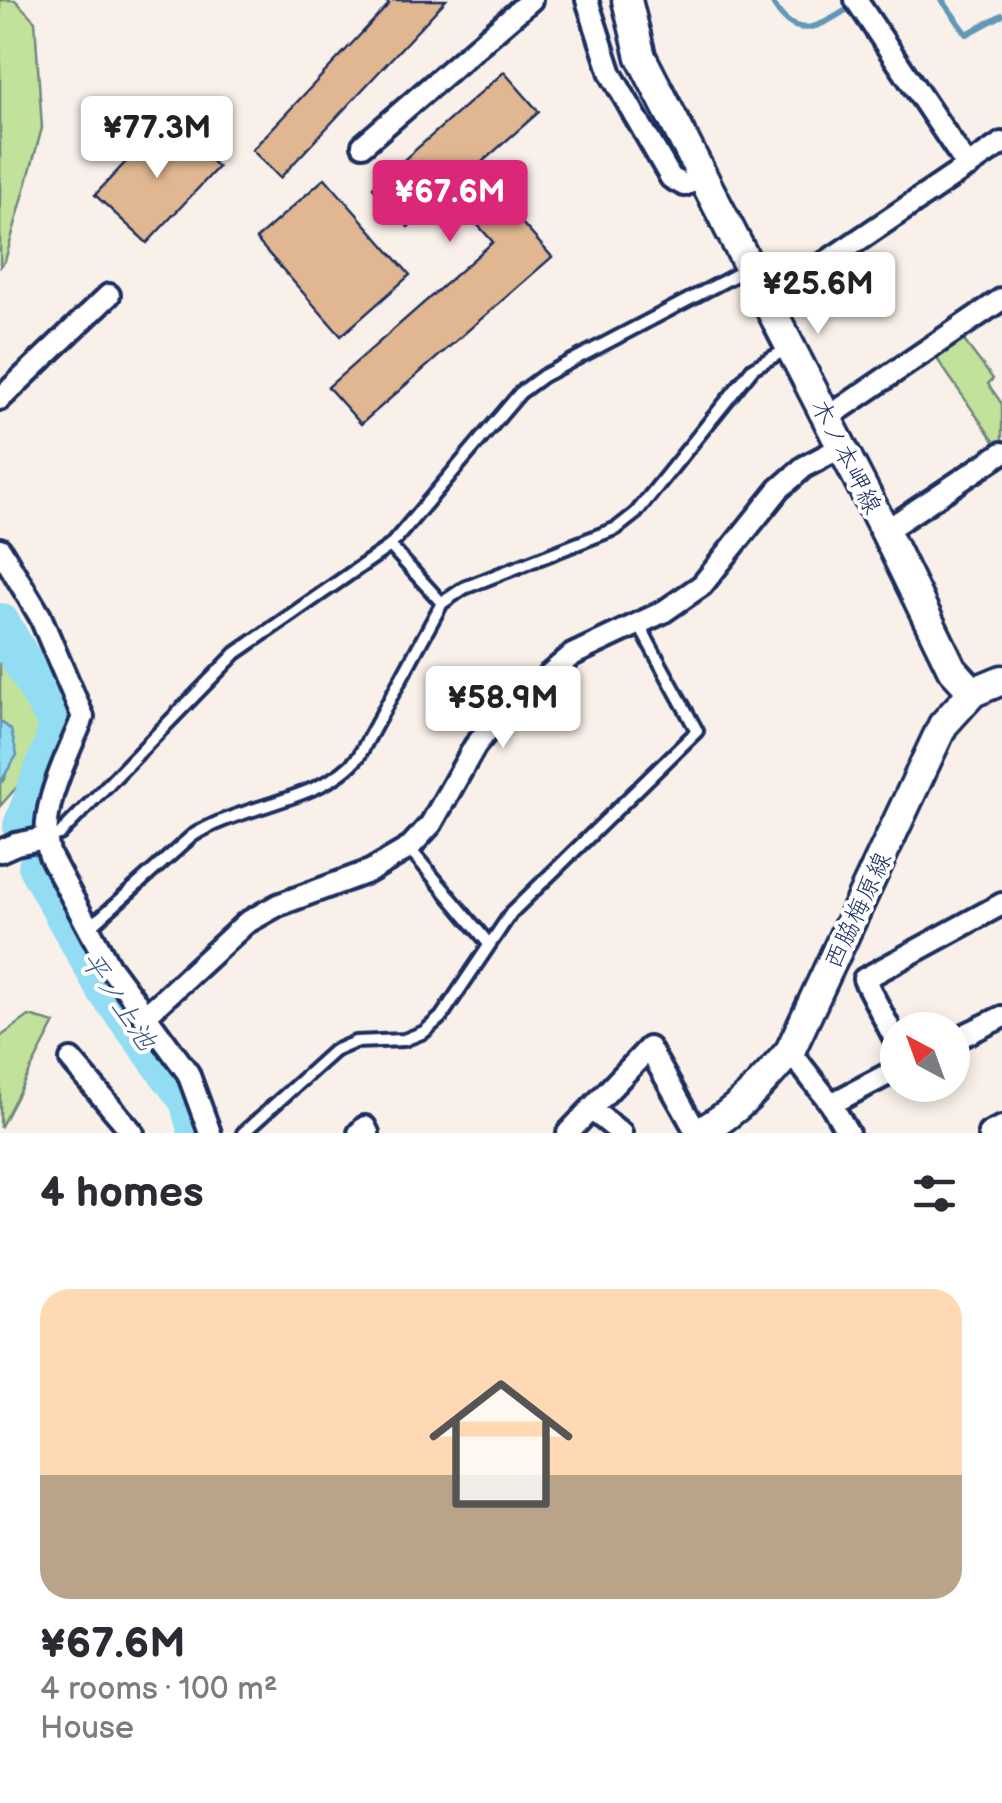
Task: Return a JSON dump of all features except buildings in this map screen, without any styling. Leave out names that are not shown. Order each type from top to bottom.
[{"type":"main road","name":"木ノ本岬線","points":[[627,0],[641,57],[952,669],[973,692]]},
{"type":"main road","name":"西脇梅原線","points":[[698,1133],[725,1119],[754,1094],[790,1051],[944,725],[973,692],[1002,680]]},
{"type":"street","points":[[363,145],[531,0]]},
{"type":"street","points":[[587,0],[610,74],[671,178],[684,184],[704,177]]},
{"type":"street","points":[[856,0],[968,167]]},
{"type":"street","points":[[767,302],[1002,143]]},
{"type":"street","points":[[0,400],[109,295]]},
{"type":"street","points":[[826,418],[1002,299]]},
{"type":"street","points":[[144,1016],[246,923],[278,905],[370,870],[409,848],[430,824],[475,746],[498,718],[572,655],[663,612],[702,585],[779,489],[804,467],[842,448]]},
{"type":"street","points":[[885,531],[1002,453]]},
{"type":"street","points":[[0,549],[40,616],[83,717],[54,793],[44,838],[50,856],[109,966],[188,1074],[210,1133]]},
{"type":"street","points":[[0,851],[44,838]]},
{"type":"street","points":[[881,1012],[864,979],[1002,904]]},
{"type":"street","points":[[970,1032],[1002,1016]]},
{"type":"street","points":[[568,1133],[648,1048],[698,1133]]},
{"type":"street","points":[[790,1051],[848,1133]]},
{"type":"street","points":[[71,1060],[133,1133]]},
{"type":"street","points":[[831,1104],[880,1078]]},
{"type":"street","points":[[591,1109],[621,1133]]},
{"type":"street","points":[[359,1133],[365,1127],[368,1133]]},
{"type":"street","points":[[990,1133],[1002,1127]]},
{"type":"lane","points":[[44,838],[60,834],[236,653],[390,546],[520,394],[543,376],[750,268]]},
{"type":"lane","points":[[90,927],[210,824],[328,782],[348,770],[442,603],[464,588],[617,528],[636,513],[753,368],[790,347]]},
{"type":"lane","points":[[390,546],[442,603]]},
{"type":"lane","points":[[243,1133],[334,1051],[355,1042],[404,1040],[424,1032],[441,1018],[511,913],[697,731],[638,622]]},
{"type":"lane","points":[[409,848],[490,944]]},
{"type":"green space","points":[[0,0],[15,0],[35,21],[42,128],[5,261],[0,267]]},
{"type":"green space","points":[[959,334],[993,379],[988,384],[1002,404],[1002,444],[998,447],[933,353]]},
{"type":"green space","points":[[0,607],[23,633],[57,742],[0,806],[0,783],[5,779],[11,730],[0,721]]},
{"type":"green space","points":[[29,1016],[55,1023],[0,1128],[0,1037]]},
{"type":"water","points":[[0,721],[11,730],[17,755],[0,783]]},
{"type":"waterway","points":[[771,0],[789,23],[808,28],[854,5]]},
{"type":"waterway","points":[[942,0],[967,34],[1002,15]]},
{"type":"waterway","name":"平ノ上池","points":[[0,623],[60,727],[23,826]]},
{"type":"waterway","name":"平ノ上池","points":[[38,867],[106,989],[189,1100],[198,1133]]}]
